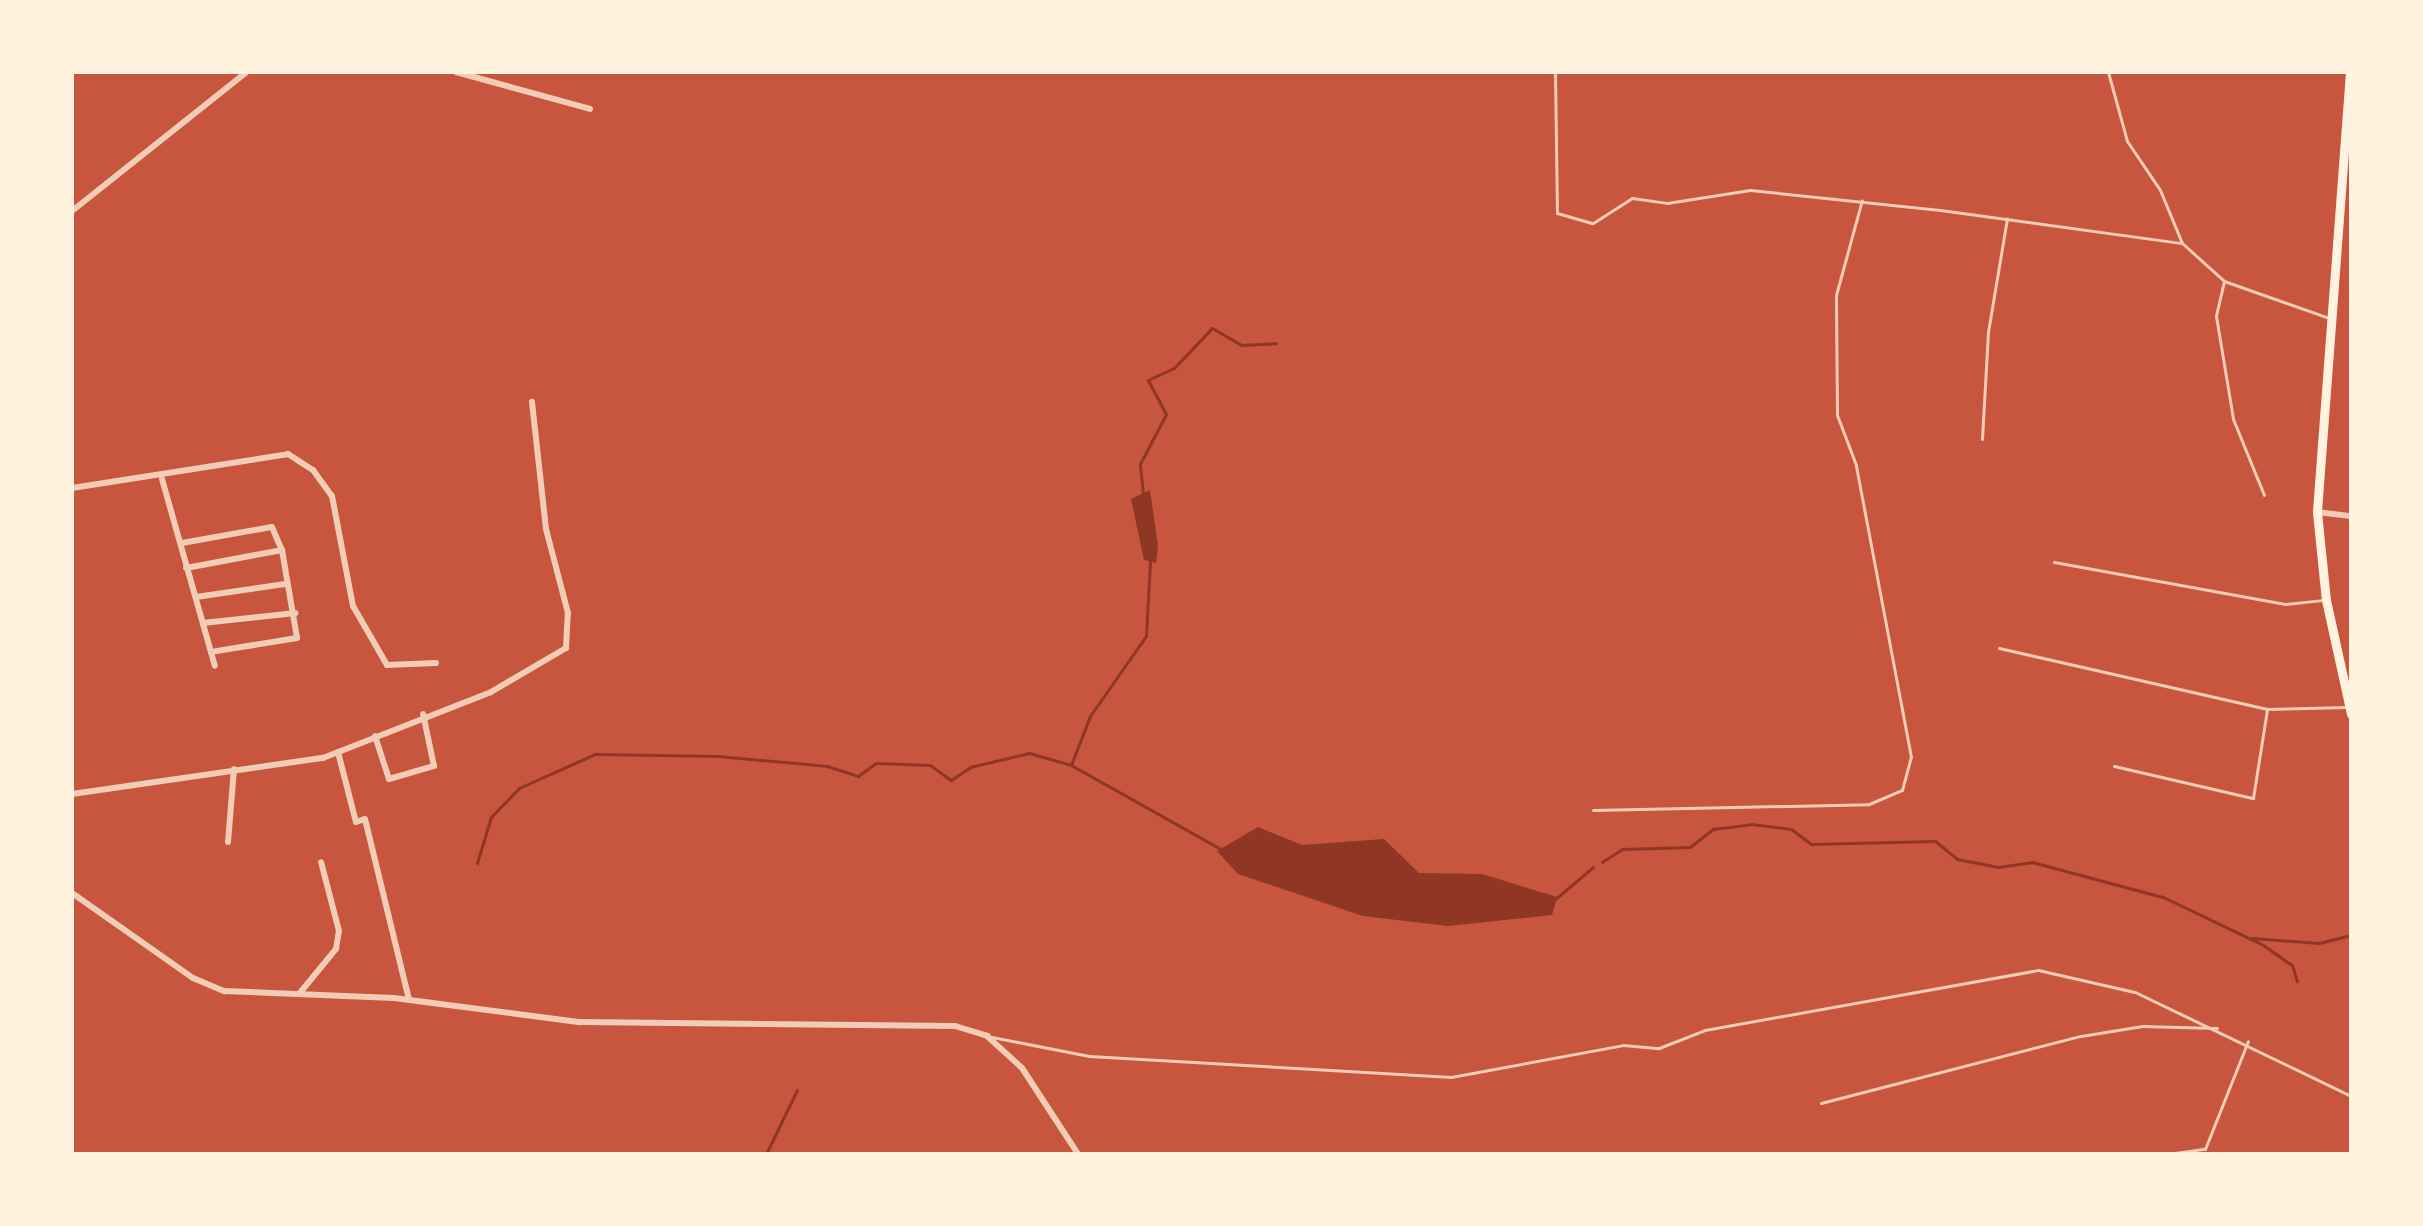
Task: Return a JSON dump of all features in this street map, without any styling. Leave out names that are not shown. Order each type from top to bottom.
[{"type":"main road","points":[[2349,710],[2326,600],[2317,512],[2350,72]]},
{"type":"street","points":[[72,211],[247,72]]},
{"type":"street","points":[[456,72],[590,109]]},
{"type":"street","points":[[72,794],[338,752],[423,714],[491,692],[566,648],[568,613],[546,529],[532,402]]},
{"type":"street","points":[[72,488],[162,479],[288,454],[313,470],[332,496],[353,606],[387,665],[436,663]]},
{"type":"street","points":[[162,479],[215,666]]},
{"type":"street","points":[[2317,512],[2351,516]]},
{"type":"street","points":[[182,543],[272,527],[282,550],[285,584],[295,613],[297,638],[211,652]]},
{"type":"street","points":[[186,568],[282,550]]},
{"type":"street","points":[[196,597],[285,584]]},
{"type":"street","points":[[203,623],[295,613]]},
{"type":"street","points":[[375,736],[389,779],[434,766],[423,714]]},
{"type":"street","points":[[338,752],[356,822],[365,819],[409,1000]]},
{"type":"street","points":[[228,842],[234,769]]},
{"type":"street","points":[[299,994],[336,949],[339,931],[321,862]]},
{"type":"street","points":[[72,893],[193,978],[224,991],[409,1000],[580,1022],[860,1020],[987,1036],[1022,1068],[1078,1154]]},
{"type":"lane","points":[[1555,72],[1557,213],[1593,223],[1632,198],[1667,203],[1750,190],[1862,200],[2182,243]]},
{"type":"lane","points":[[2108,72],[2127,141],[2160,190],[2182,243],[2224,281],[2330,318]]},
{"type":"lane","points":[[1593,810],[1869,804],[1902,790],[1911,757],[1866,549],[1856,465],[1837,415],[1836,295],[1862,200]]},
{"type":"lane","points":[[1982,439],[1988,332],[2007,219]]},
{"type":"lane","points":[[2224,281],[2216,316],[2233,419],[2264,495]]},
{"type":"lane","points":[[2054,562],[2285,604],[2326,600]]},
{"type":"lane","points":[[1999,648],[2267,709],[2349,710]]},
{"type":"lane","points":[[2114,766],[2253,798],[2267,709]]},
{"type":"lane","points":[[987,1036],[1089,1056],[1451,1077],[1623,1045],[1659,1048],[1705,1030],[2038,970],[2135,992],[2221,1028],[2351,1096]]},
{"type":"lane","points":[[1821,1103],[2081,1036],[2142,1026],[2221,1028]]},
{"type":"lane","points":[[2168,1154],[2205,1149],[2248,1041]]},
{"type":"shaded area","points":[[1150,490],[1158,546],[1156,563],[1144,560],[1131,499]]},
{"type":"shaded area","points":[[1258,827],[1302,845],[1384,839],[1419,873],[1482,874],[1557,897],[1552,915],[1448,926],[1363,916],[1238,874],[1217,851]]},
{"type":"waterway","points":[[1143,494],[1140,464],[1166,414],[1148,380],[1174,368],[1212,328],[1241,345],[1276,343]]},
{"type":"waterway","points":[[1071,765],[1090,716],[1146,636],[1150,561]]},
{"type":"waterway","points":[[477,863],[491,817],[519,788],[595,754],[718,756],[827,766],[858,776],[876,763],[930,765],[951,780],[970,767],[1029,753],[1071,765],[1224,851]]},
{"type":"waterway","points":[[1602,862],[1622,849],[1690,847],[1713,829],[1751,824],[1791,829],[1811,844],[1935,841],[1957,859],[1998,867],[2032,862],[2163,897],[2263,945],[2292,965],[2297,981]]},
{"type":"waterway","points":[[1554,900],[1593,867]]},
{"type":"waterway","points":[[2252,938],[2319,943],[2351,935]]},
{"type":"waterway","points":[[766,1154],[797,1090]]}]
